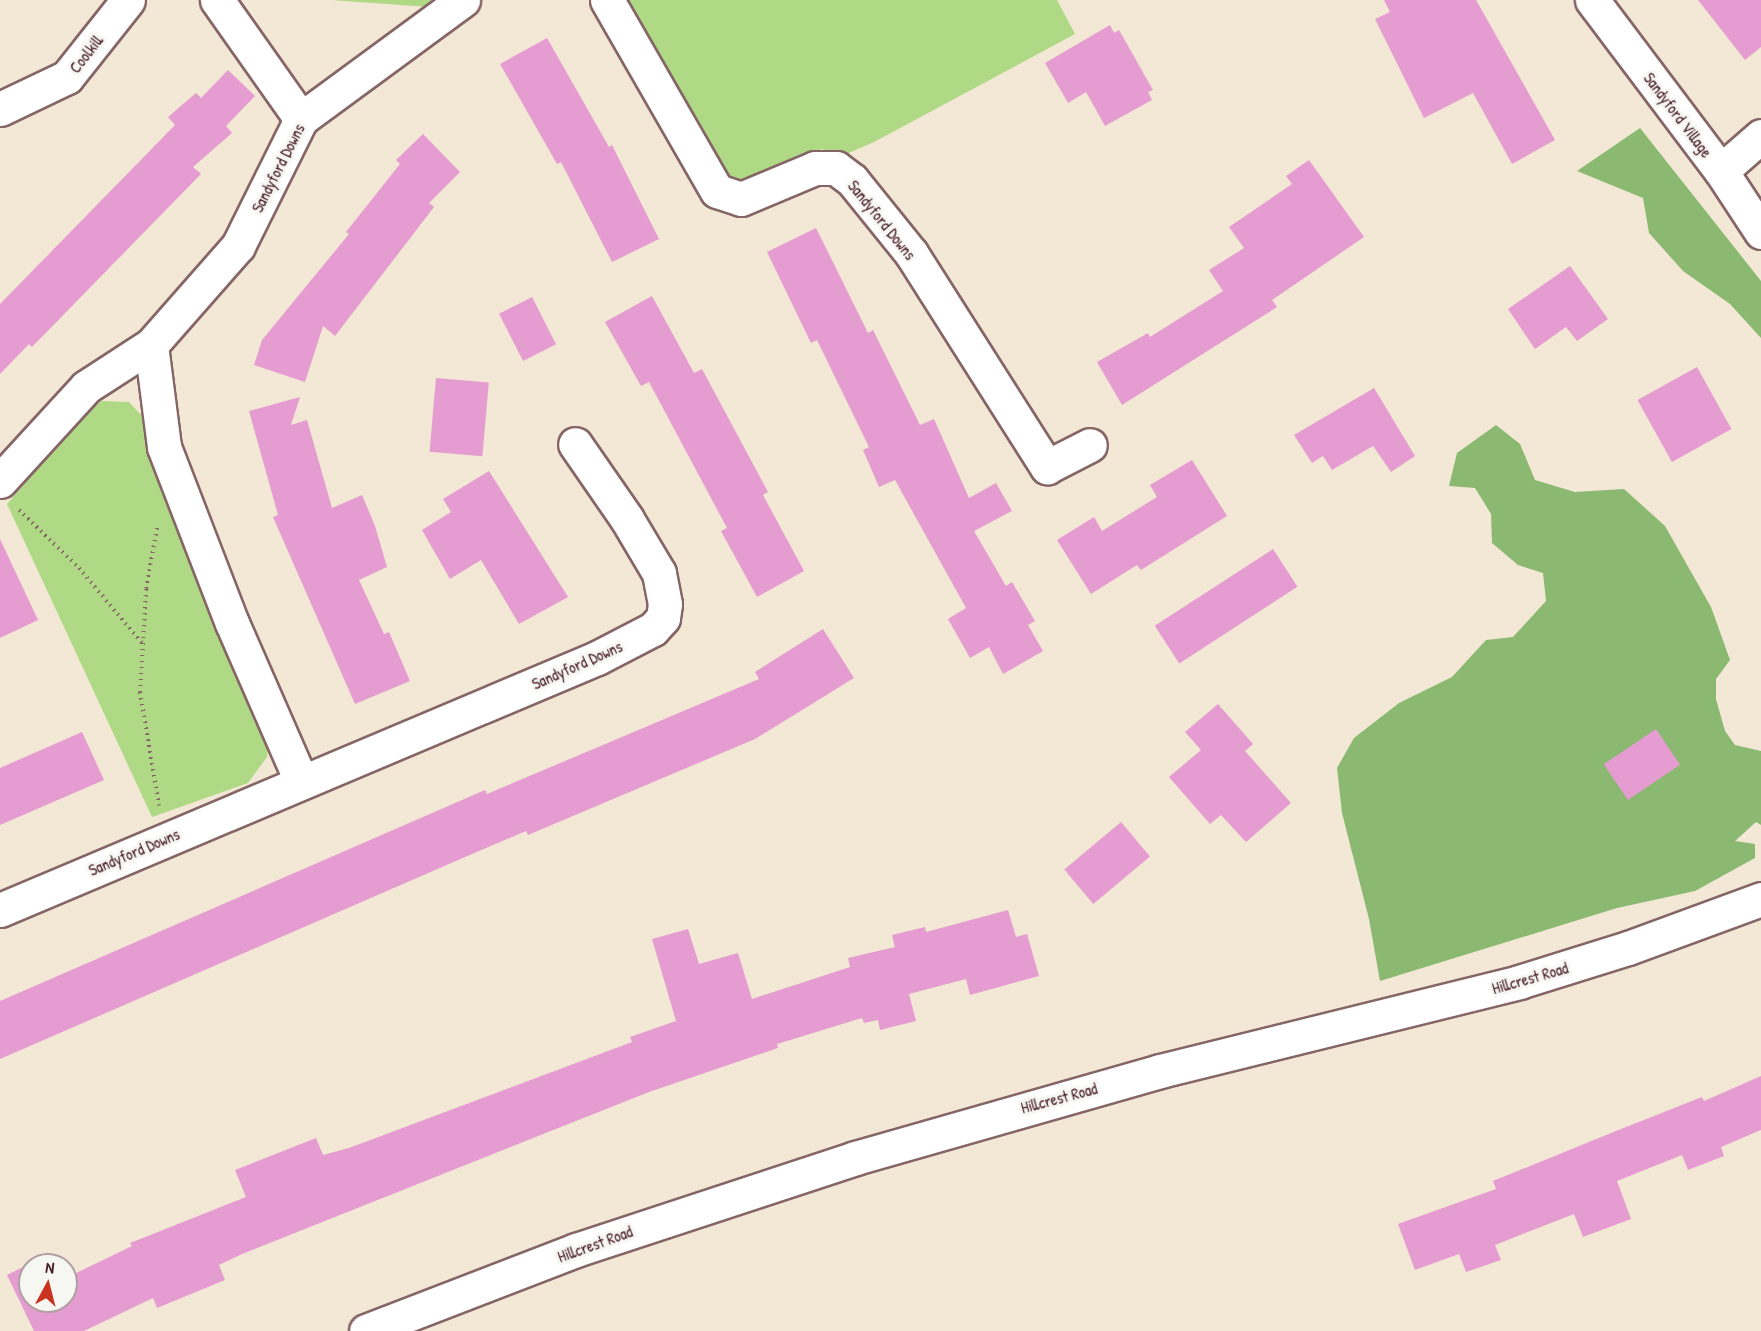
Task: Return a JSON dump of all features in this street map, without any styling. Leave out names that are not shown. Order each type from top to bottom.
[{"type":"street","name":"Coolkill","points":[[0,109],[67,77],[128,0]]},
{"type":"street","points":[[217,0],[302,119]]},
{"type":"street","name":"Sandyford Downs","points":[[0,481],[86,387],[152,345],[238,246],[302,119],[463,0]]},
{"type":"street","name":"Sandyford Downs","points":[[607,0],[717,191],[741,199],[815,168],[836,168],[852,180],[911,254],[1047,467],[1090,445]]},
{"type":"street","name":"Sandyford Village","points":[[1592,0],[1721,171],[1761,232]]},
{"type":"street","points":[[1721,171],[1761,136]]},
{"type":"street","points":[[152,345],[164,447],[232,623],[301,781]]},
{"type":"street","name":"Sandyford Downs","points":[[0,909],[597,658],[653,630],[663,618],[665,604],[659,573],[627,519],[575,444]]},
{"type":"street","name":"Hillcrest Road","points":[[366,1331],[576,1250],[834,1164],[1160,1071],[1519,982],[1628,948],[1761,899]]},
{"type":"path","points":[[166,838],[140,692],[146,589],[160,507],[176,479]]},
{"type":"path","points":[[18,508],[79,568],[143,643]]},
{"type":"green space","points":[[331,0],[440,0],[429,7]]},
{"type":"green space","points":[[623,0],[1057,0],[1075,34],[874,142],[842,156],[822,149],[744,181],[730,177],[721,167]]},
{"type":"green space","points":[[1640,128],[1761,281],[1761,338],[1730,304],[1683,271],[1649,233],[1643,198],[1577,171]]},
{"type":"green space","points":[[102,401],[129,402],[143,417],[150,453],[269,742],[267,757],[248,783],[152,817],[7,504],[85,414]]},
{"type":"green space","points":[[1496,425],[1520,444],[1535,480],[1575,492],[1624,489],[1665,526],[1711,607],[1730,660],[1716,679],[1716,699],[1725,731],[1735,745],[1761,751],[1761,825],[1756,822],[1735,841],[1755,844],[1755,858],[1695,891],[1617,908],[1380,981],[1369,919],[1342,813],[1337,768],[1354,738],[1399,703],[1452,677],[1486,640],[1513,637],[1546,601],[1543,573],[1518,565],[1492,543],[1491,514],[1475,488],[1449,486],[1457,453]]},
{"type":"building","points":[[1384,0],[1476,0],[1555,140],[1512,164],[1473,93],[1424,118],[1375,19],[1390,12]]},
{"type":"building","points":[[1698,0],[1761,0],[1761,47],[1745,60]]},
{"type":"building","points":[[1110,25],[1114,33],[1119,30],[1153,90],[1148,92],[1152,100],[1105,126],[1086,92],[1068,103],[1045,63]]},
{"type":"building","points":[[547,38],[609,147],[612,145],[659,239],[612,262],[561,162],[557,164],[500,64]]},
{"type":"building","points":[[228,70],[255,96],[226,126],[232,133],[193,167],[201,174],[32,347],[29,344],[0,374],[0,304],[175,125],[168,117],[196,93],[201,98]]},
{"type":"building","points":[[423,134],[460,172],[429,203],[434,207],[335,336],[323,326],[305,382],[254,365],[262,340],[349,234],[346,232],[400,164],[396,160]]},
{"type":"building","points":[[1309,160],[1364,237],[1272,300],[1277,307],[1122,405],[1097,362],[1148,333],[1150,337],[1223,291],[1209,270],[1244,248],[1229,227],[1292,184],[1286,176]]},
{"type":"building","points":[[816,228],[868,333],[873,330],[920,425],[934,419],[969,498],[996,483],[1012,511],[974,531],[1006,586],[1012,582],[1035,621],[1028,625],[1043,651],[1003,674],[989,647],[970,658],[948,619],[966,608],[895,480],[879,487],[863,450],[869,447],[817,340],[811,343],[767,252]]},
{"type":"building","points":[[1570,266],[1608,319],[1577,341],[1566,327],[1535,349],[1508,309]]},
{"type":"building","points":[[652,296],[694,373],[702,369],[768,492],[763,495],[804,571],[757,597],[721,531],[727,528],[649,382],[641,386],[605,322]]},
{"type":"building","points":[[532,297],[556,344],[523,361],[499,314]]},
{"type":"building","points":[[1697,367],[1731,429],[1672,462],[1638,400]]},
{"type":"building","points":[[436,378],[489,383],[482,456],[430,452]]},
{"type":"building","points":[[1374,388],[1415,456],[1391,472],[1373,446],[1332,470],[1323,456],[1312,463],[1294,435]]},
{"type":"building","points":[[300,397],[291,425],[307,420],[332,508],[362,495],[375,526],[387,567],[359,580],[384,634],[389,632],[410,681],[355,704],[273,517],[278,515],[249,411]]},
{"type":"building","points":[[1192,460],[1227,516],[1141,570],[1137,565],[1091,594],[1057,540],[1094,517],[1102,531],[1157,497],[1150,485]]},
{"type":"building","points":[[489,471],[568,597],[519,624],[481,560],[450,579],[422,530],[451,512],[443,499]]},
{"type":"building","points":[[0,539],[38,620],[0,638]]},
{"type":"building","points":[[1273,549],[1298,587],[1179,664],[1155,626]]},
{"type":"building","points":[[823,629],[854,678],[755,739],[528,835],[526,831],[0,1059],[0,1001],[485,790],[487,794],[759,679],[755,672]]},
{"type":"building","points":[[1218,704],[1253,744],[1245,751],[1291,803],[1246,842],[1221,815],[1210,824],[1169,777],[1201,750],[1185,732]]},
{"type":"building","points":[[1656,729],[1680,765],[1628,800],[1604,764]]},
{"type":"building","points":[[82,732],[104,780],[0,825],[0,768]]},
{"type":"building","points":[[1121,822],[1150,856],[1093,904],[1064,870]]},
{"type":"building","points":[[1008,910],[1016,937],[1027,934],[1039,976],[970,995],[966,979],[909,994],[916,1021],[880,1030],[878,1020],[864,1023],[862,1018],[777,1044],[778,1048],[649,1092],[242,1254],[219,1265],[225,1280],[157,1308],[153,1298],[84,1331],[34,1331],[25,1313],[78,1313],[78,1272],[132,1246],[130,1243],[246,1197],[235,1170],[316,1138],[323,1155],[349,1148],[632,1042],[630,1037],[676,1021],[652,939],[688,929],[699,964],[738,953],[752,999],[850,967],[848,958],[895,947],[892,935],[925,927],[926,932]]},
{"type":"building","points":[[1761,1076],[1761,1130],[1721,1147],[1724,1156],[1688,1170],[1682,1155],[1617,1181],[1631,1219],[1583,1237],[1574,1214],[1495,1245],[1501,1260],[1466,1272],[1459,1254],[1415,1270],[1398,1224],[1496,1189],[1493,1181],[1702,1097],[1704,1101]]},
{"type":"building","points":[[18,1270],[18,1298],[7,1275]]}]
